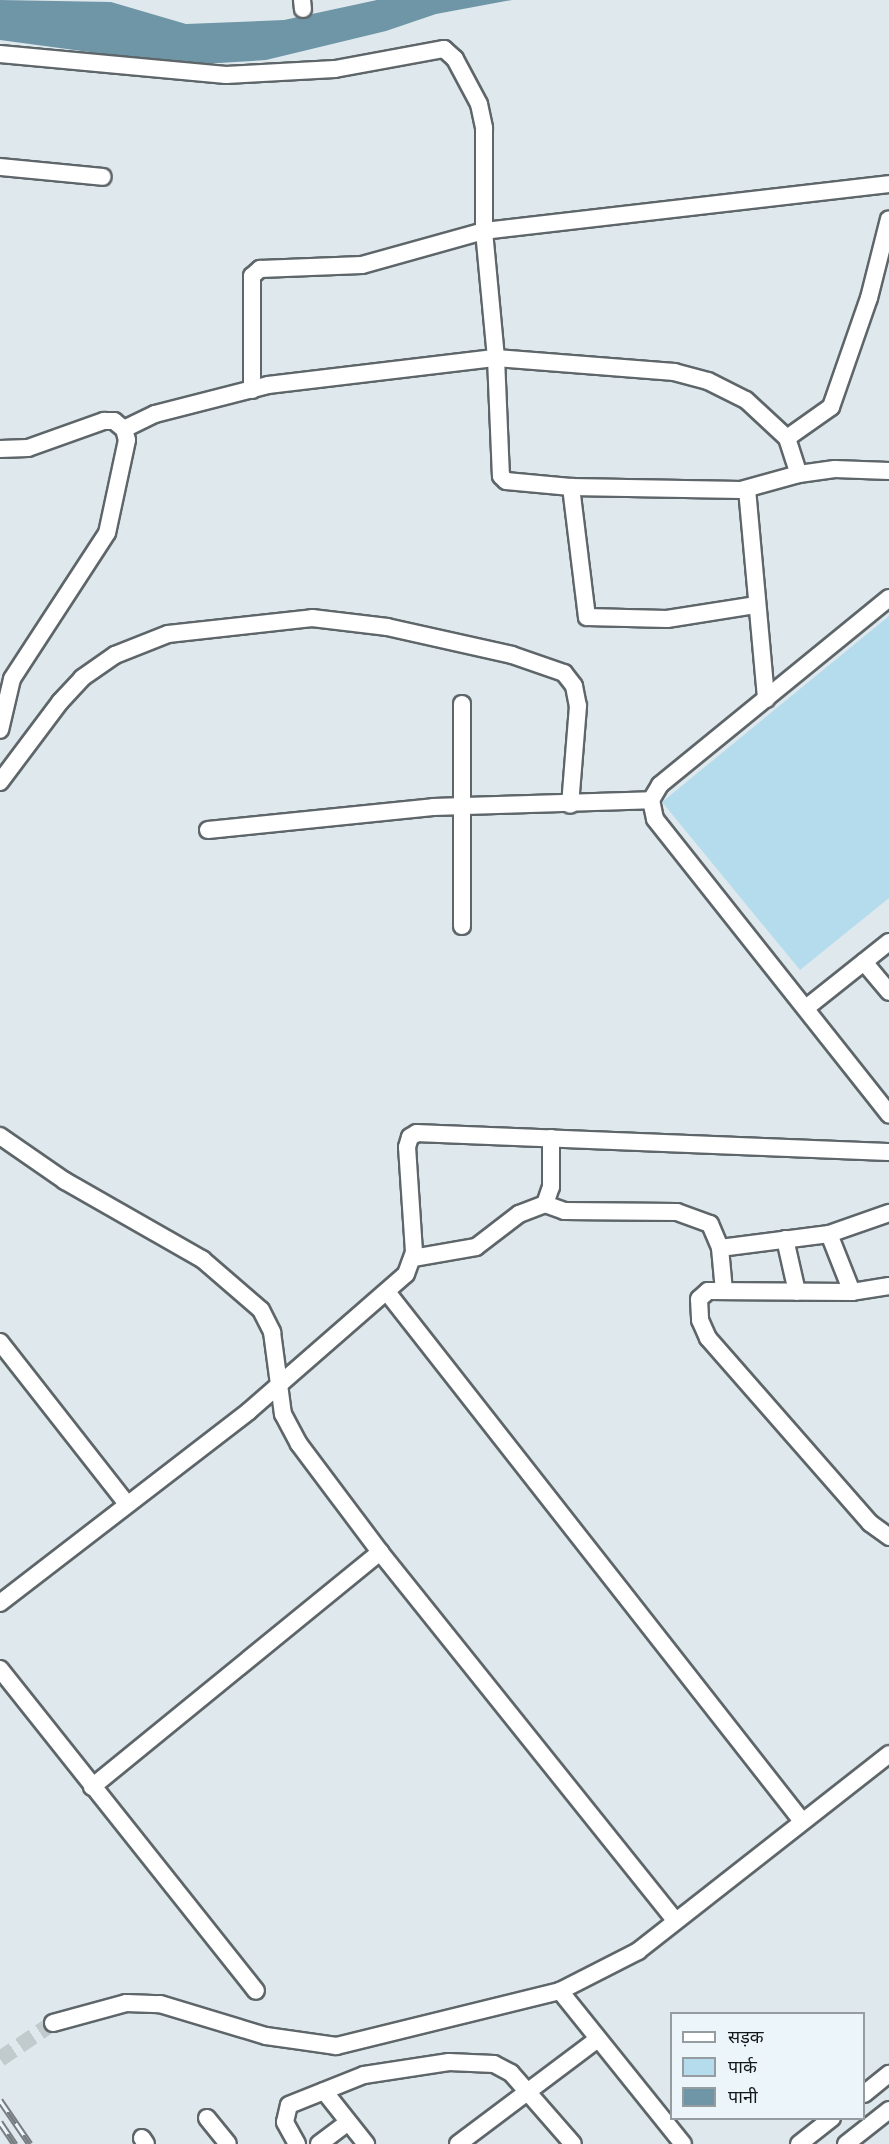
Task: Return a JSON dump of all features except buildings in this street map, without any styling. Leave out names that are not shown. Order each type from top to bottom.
[{"type":"street","points":[[0,54],[226,75],[335,69],[444,49],[455,59],[478,104],[484,128],[484,231],[496,358],[501,476],[506,481],[571,487],[747,489],[799,474],[835,469],[889,471]]},
{"type":"street","points":[[0,167],[103,177]]},
{"type":"street","points":[[252,390],[252,276],[260,269],[362,265],[484,231],[889,184]]},
{"type":"street","points":[[787,438],[831,407],[869,298],[889,219]]},
{"type":"street","points":[[124,429],[155,414],[252,390],[496,358],[674,372],[708,381],[746,400],[787,438],[799,474]]},
{"type":"street","points":[[0,449],[28,448],[105,421],[114,421],[124,429],[127,440],[107,533],[12,679],[0,730]]},
{"type":"street","points":[[571,487],[586,617],[667,619],[755,605]]},
{"type":"street","points":[[747,489],[755,605],[766,699]]},
{"type":"street","points":[[889,598],[660,785],[651,800],[655,819],[889,1114]]},
{"type":"street","points":[[0,782],[60,702],[82,678],[114,655],[168,634],[312,618],[398,629],[512,655],[564,673],[574,686],[578,706],[570,805]]},
{"type":"street","points":[[462,704],[464,806],[462,926]]},
{"type":"street","points":[[208,830],[464,806],[570,805],[651,800]]},
{"type":"street","points":[[806,1008],[889,942]]},
{"type":"street","points":[[864,962],[889,992]]},
{"type":"street","points":[[0,1603],[249,1411],[406,1274],[413,1258],[410,1137],[417,1132],[889,1152]]},
{"type":"street","points":[[0,1136],[65,1181],[202,1259],[240,1289],[261,1310],[272,1332],[283,1414],[299,1444],[380,1552],[675,1920]]},
{"type":"street","points":[[545,1204],[551,1187],[551,1138]]},
{"type":"street","points":[[413,1258],[476,1247],[519,1214],[545,1204],[564,1211],[677,1212],[710,1224],[720,1248],[724,1291]]},
{"type":"street","points":[[720,1248],[830,1234],[889,1213]]},
{"type":"street","points":[[830,1234],[852,1292]]},
{"type":"street","points":[[785,1239],[796,1292]]},
{"type":"street","points":[[889,1286],[852,1292],[708,1291],[699,1299],[700,1320],[708,1338],[870,1523],[889,1537]]},
{"type":"street","points":[[387,1292],[802,1821]]},
{"type":"street","points":[[0,1342],[127,1504]]},
{"type":"street","points":[[92,1787],[380,1552]]},
{"type":"street","points":[[0,1669],[256,1991]]},
{"type":"street","points":[[53,2024],[126,2003],[160,2004],[266,2036],[336,2046],[560,1991],[611,1968],[889,1754]]},
{"type":"street","points":[[560,1991],[683,2144]]},
{"type":"street","points":[[458,2144],[598,2039]]},
{"type":"street","points":[[297,2144],[285,2122],[285,2112],[289,2105],[364,2074],[448,2062],[494,2064],[512,2073],[573,2144]]},
{"type":"street","points":[[865,2093],[889,2074]]},
{"type":"street","points":[[324,2091],[366,2144]]},
{"type":"street","points":[[854,2142],[889,2110]]},
{"type":"street","points":[[207,2118],[228,2144]]},
{"type":"street","points":[[799,2144],[829,2120]]},
{"type":"street","points":[[320,2144],[348,2122]]},
{"type":"green space","points":[[889,616],[889,898],[800,970],[662,802]]},
{"type":"water","points":[[0,0],[111,2],[186,24],[284,20],[377,0],[512,0],[436,14],[386,31],[266,60],[186,65],[0,40]]},
{"type":"tunnel","points":[[0,2059],[53,2023]]},
{"type":"railway","points":[[0,2100],[30,2144]]},
{"type":"railway","points":[[0,2122],[15,2144]]}]
